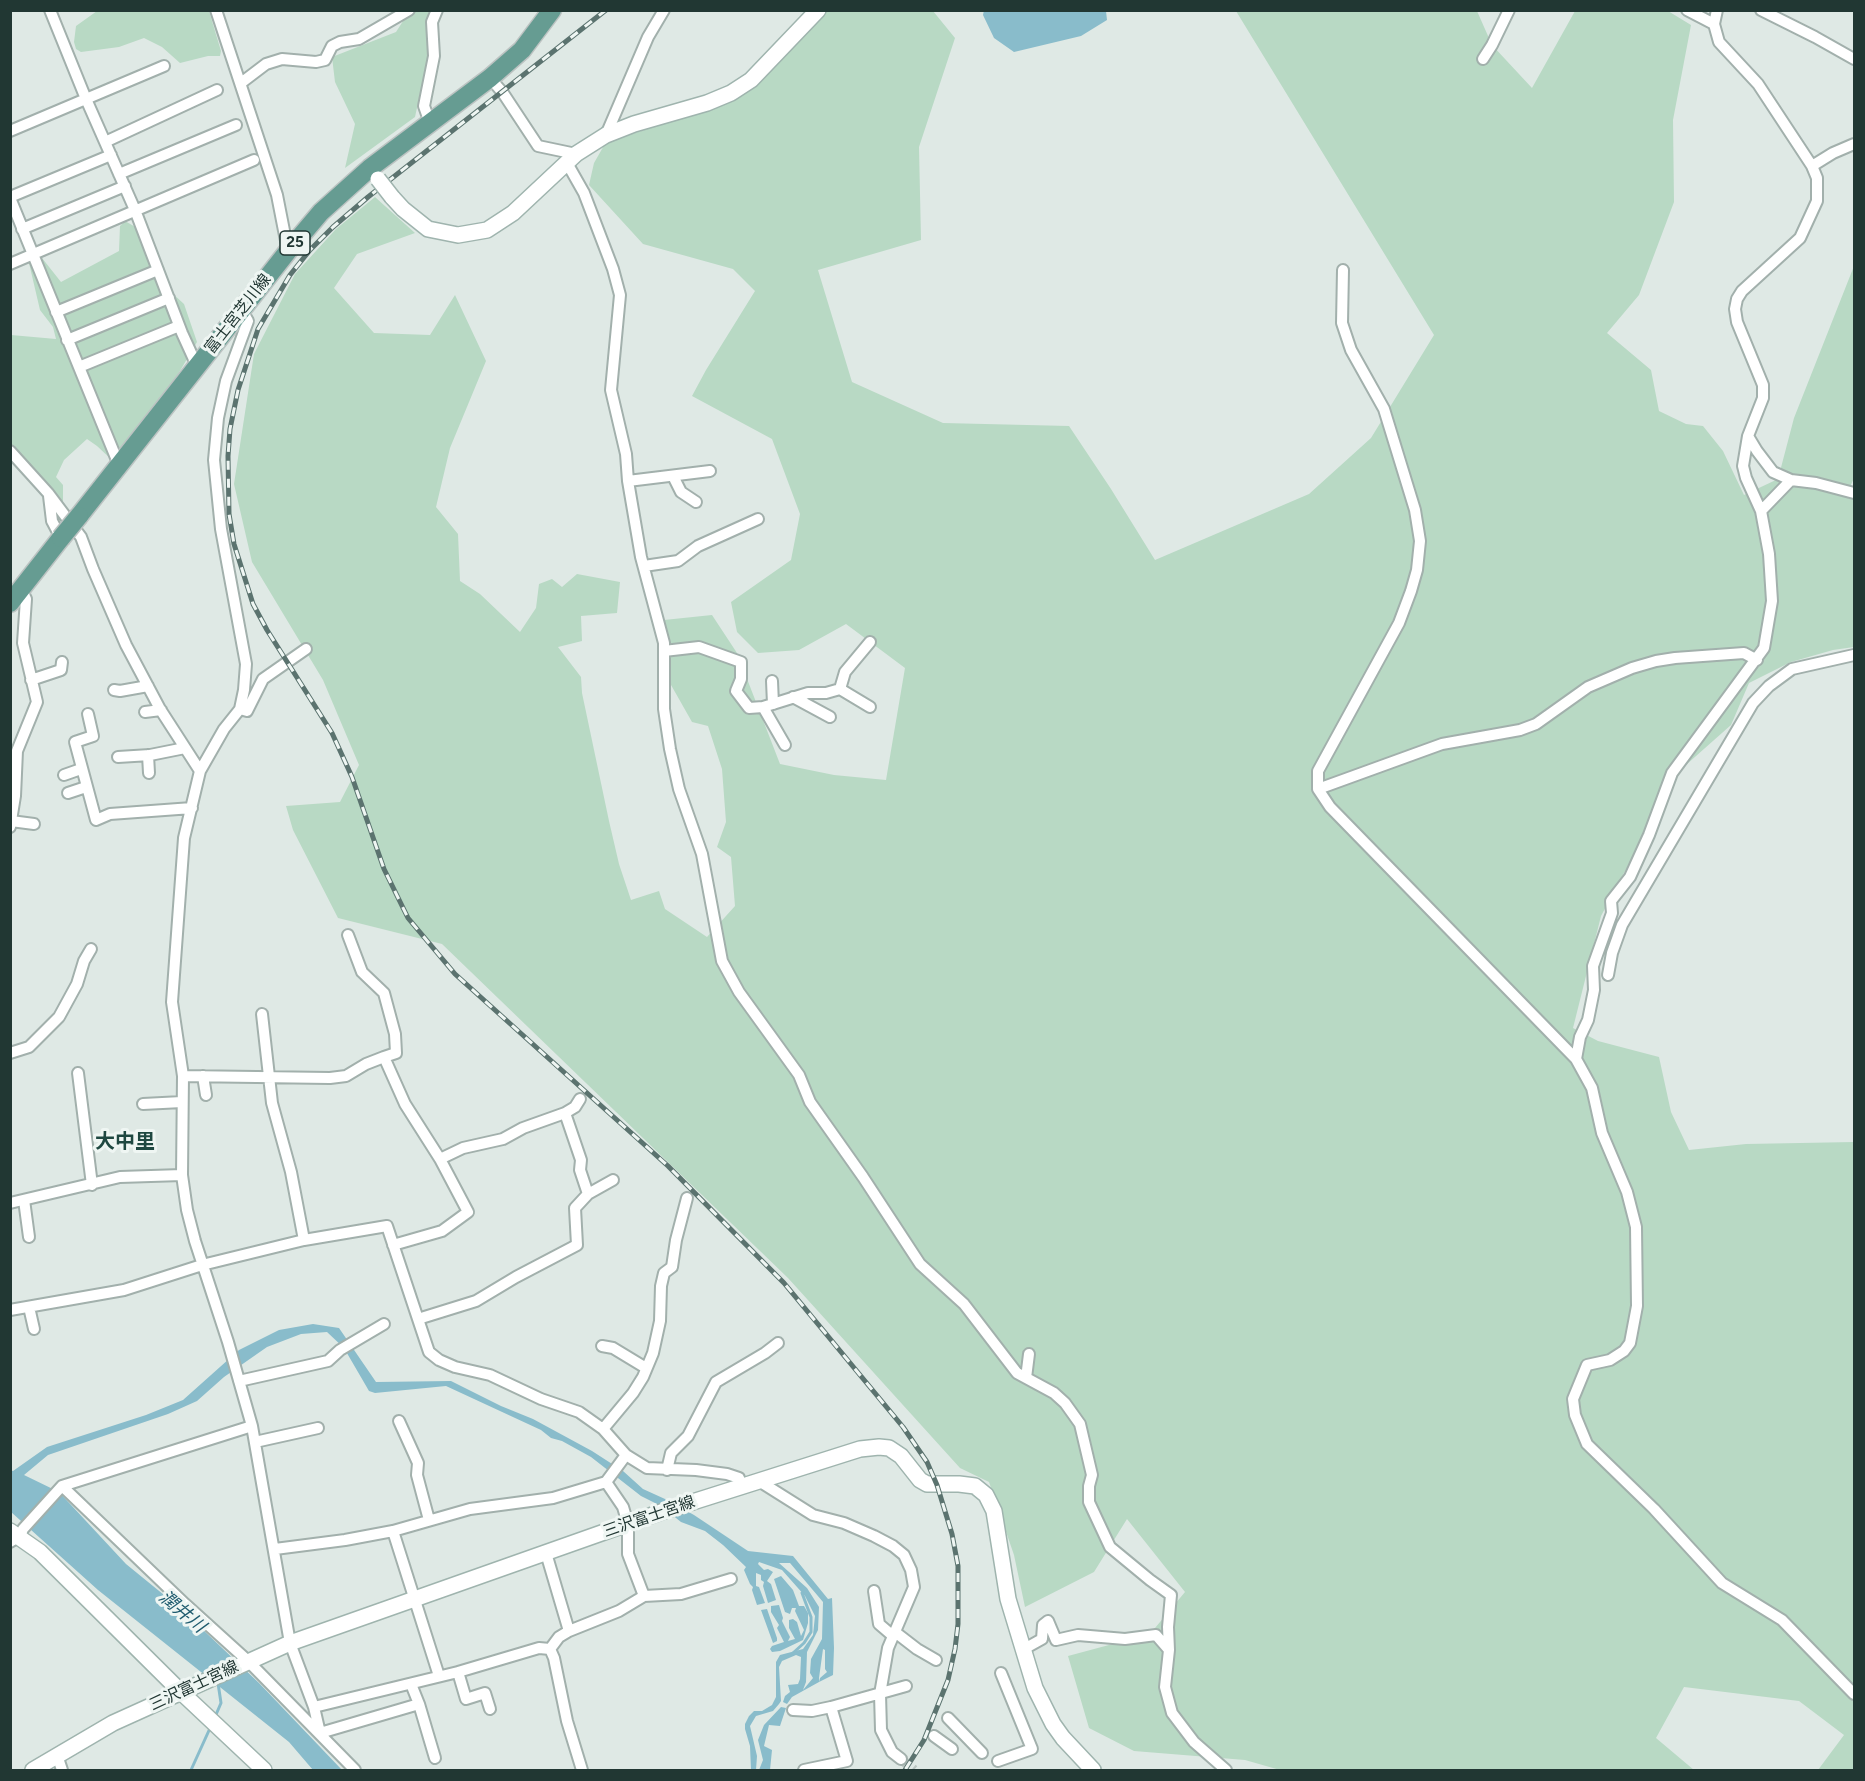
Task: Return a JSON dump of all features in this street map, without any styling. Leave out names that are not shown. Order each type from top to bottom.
[{"type":"main road","name":"富士宮芝川線","points":[[14,597],[241,309],[321,212],[374,173],[430,123],[490,78],[522,50],[552,10]]},
{"type":"main road","points":[[374,173],[403,209],[428,229],[458,235],[487,230],[513,213],[571,158],[606,135],[634,124],[707,103],[731,93],[751,80],[818,10]]},
{"type":"main road","name":"三沢富士宮線","points":[[33,1770],[113,1723],[290,1643],[684,1504],[860,1449],[879,1447],[889,1448],[901,1455],[920,1480],[927,1484],[975,1486],[986,1495],[994,1511],[1008,1599],[1035,1688],[1053,1724],[1093,1770]]},
{"type":"main road","points":[[16,1535],[40,1552],[185,1690],[212,1721],[264,1770]]},
{"type":"street","points":[[50,10],[135,210],[179,326],[197,366]]},
{"type":"street","points":[[216,10],[277,195],[288,251]]},
{"type":"street","points":[[241,83],[266,64],[282,59],[316,62],[325,60],[332,46],[340,42],[359,39],[409,10]]},
{"type":"street","points":[[430,123],[424,106],[434,56],[432,22],[437,10]]},
{"type":"street","points":[[606,135],[648,36],[664,10]]},
{"type":"street","points":[[1483,59],[1509,10]]},
{"type":"street","points":[[1687,10],[1714,24]]},
{"type":"street","points":[[1576,1059],[1594,990],[1593,966],[1612,913],[1611,901],[1630,878],[1672,773],[1764,648],[1773,601],[1769,554],[1761,511],[1743,466],[1748,436],[1763,398],[1763,385],[1737,322],[1735,309],[1742,291],[1800,238],[1817,201],[1817,178],[1812,166],[1758,84],[1719,42],[1714,24],[1717,10]]},
{"type":"street","points":[[1761,10],[1854,59]]},
{"type":"street","points":[[10,130],[164,66]]},
{"type":"street","points":[[490,78],[503,93],[538,146],[571,158],[613,269],[620,295],[611,390],[626,454],[628,481],[644,566],[664,643],[664,709],[670,749],[679,789],[702,854],[725,968],[739,992],[799,1075],[810,1102],[920,1264],[964,1304],[1017,1373],[1054,1393],[1065,1403],[1080,1424],[1092,1475],[1089,1502],[1110,1547],[1171,1595],[1165,1687],[1172,1713],[1194,1742],[1226,1770]]},
{"type":"street","points":[[105,142],[217,90]]},
{"type":"street","points":[[119,174],[236,125]]},
{"type":"street","points":[[1812,166],[1854,144]]},
{"type":"street","points":[[111,155],[10,198],[17,224],[68,339],[119,465]]},
{"type":"street","points":[[10,264],[254,160]]},
{"type":"street","points":[[17,224],[124,186]]},
{"type":"street","points":[[56,312],[158,270]]},
{"type":"street","points":[[1343,270],[1342,323],[1351,350],[1384,409],[1415,510],[1420,541],[1417,570],[1399,623],[1318,771],[1318,789],[1330,807],[1576,1059],[1592,1088],[1602,1133],[1627,1192],[1636,1227],[1637,1306],[1630,1343],[1624,1351],[1610,1360],[1587,1365],[1573,1399],[1575,1414],[1587,1444],[1654,1509],[1722,1583],[1782,1620],[1854,1694]]},
{"type":"street","points":[[68,339],[169,298]]},
{"type":"street","points":[[241,309],[248,321],[226,381],[218,418],[214,460],[221,529],[246,664],[244,690],[240,710],[224,729],[200,771],[184,838],[172,1002],[183,1076],[182,1175],[187,1210],[252,1426],[290,1643],[314,1707],[320,1733]]},
{"type":"street","points":[[79,367],[179,326]]},
{"type":"street","points":[[1748,436],[1761,458],[1773,472],[1791,480],[1816,483],[1854,493]]},
{"type":"street","points":[[10,451],[48,493],[81,537],[126,645],[161,710],[200,771]]},
{"type":"street","points":[[628,481],[710,471]]},
{"type":"street","points":[[672,476],[681,492],[696,502]]},
{"type":"street","points":[[1761,511],[1791,480]]},
{"type":"street","points":[[48,493],[52,521],[61,538]]},
{"type":"street","points":[[644,566],[678,561],[698,546],[758,519]]},
{"type":"street","points":[[14,597],[26,599],[23,643],[37,702],[17,750],[11,824],[34,824]]},
{"type":"street","points":[[840,688],[845,672],[870,642]]},
{"type":"street","points":[[664,651],[699,648],[741,662],[741,679],[736,691],[749,708],[768,706],[808,693],[826,693],[840,688]]},
{"type":"street","points":[[240,710],[247,711],[263,679],[306,649]]},
{"type":"street","points":[[1318,789],[1442,744],[1520,730],[1536,724],[1588,687],[1632,668],[1675,658],[1744,653],[1757,660]]},
{"type":"street","points":[[1608,975],[1612,953],[1622,925],[1753,703],[1769,686],[1792,669],[1854,655]]},
{"type":"street","points":[[31,680],[62,670],[62,662]]},
{"type":"street","points":[[772,681],[768,706],[785,745]]},
{"type":"street","points":[[114,690],[120,692],[148,686]]},
{"type":"street","points":[[840,688],[870,707]]},
{"type":"street","points":[[793,697],[830,717]]},
{"type":"street","points":[[145,712],[161,710]]},
{"type":"street","points":[[88,714],[93,736],[75,742],[96,820],[110,814],[192,808]]},
{"type":"street","points":[[118,757],[148,755],[185,748]]},
{"type":"street","points":[[148,755],[149,773]]},
{"type":"street","points":[[64,775],[81,769]]},
{"type":"street","points":[[68,793],[86,787]]},
{"type":"street","points":[[183,1076],[330,1078],[346,1076],[366,1064],[396,1053],[395,1034],[384,993],[362,972],[348,935]]},
{"type":"street","points":[[10,1053],[29,1047],[59,1017],[77,984],[84,961],[91,949]]},
{"type":"street","points":[[262,1014],[272,1103],[291,1172],[304,1240]]},
{"type":"street","points":[[384,1057],[405,1104],[440,1159],[468,1212],[442,1231],[393,1245]]},
{"type":"street","points":[[78,1073],[92,1185]]},
{"type":"street","points":[[203,1076],[206,1095]]},
{"type":"street","points":[[440,1159],[463,1148],[503,1139],[523,1128],[565,1113],[575,1107],[580,1099]]},
{"type":"street","points":[[143,1104],[182,1102]]},
{"type":"street","points":[[565,1113],[581,1160],[580,1170],[588,1194]]},
{"type":"street","points":[[10,1203],[120,1177],[182,1175]]},
{"type":"street","points":[[418,1320],[476,1301],[578,1245],[575,1208],[588,1194],[613,1180]]},
{"type":"street","points":[[603,1429],[633,1393],[656,1343],[664,1273],[672,1267],[676,1240],[687,1198]]},
{"type":"street","points":[[24,1200],[29,1237]]},
{"type":"street","points":[[10,1310],[135,1287],[202,1264],[304,1240],[387,1226],[429,1352],[439,1360],[455,1367],[490,1375],[541,1399],[579,1412],[603,1429],[623,1459],[647,1468],[728,1474],[739,1478],[741,1486]]},
{"type":"street","points":[[29,1307],[34,1329]]},
{"type":"street","points":[[238,1377],[328,1361],[340,1350],[384,1324]]},
{"type":"street","points":[[668,1470],[671,1453],[688,1436],[716,1382],[778,1343]]},
{"type":"street","points":[[602,1346],[613,1347],[646,1368]]},
{"type":"street","points":[[1026,1378],[1029,1354]]},
{"type":"street","points":[[399,1421],[418,1463],[417,1475],[429,1520]]},
{"type":"street","points":[[16,1535],[62,1486],[252,1426]]},
{"type":"street","points":[[255,1442],[318,1428]]},
{"type":"street","points":[[275,1549],[320,1545],[393,1531],[470,1509],[553,1498],[609,1479],[623,1459]]},
{"type":"street","points":[[609,1479],[623,1507],[628,1524],[628,1554],[644,1596]]},
{"type":"street","points":[[759,1480],[813,1515],[844,1523],[893,1546],[903,1555],[911,1570],[914,1587],[888,1648],[879,1694],[881,1730],[892,1752],[901,1759]]},
{"type":"street","points":[[62,1486],[320,1733],[355,1770]]},
{"type":"street","points":[[393,1531],[439,1676]]},
{"type":"street","points":[[546,1552],[569,1631]]},
{"type":"street","points":[[550,1648],[559,1637],[569,1631],[619,1611],[644,1596],[681,1594],[731,1579]]},
{"type":"street","points":[[874,1591],[879,1624],[936,1660]]},
{"type":"street","points":[[1024,1649],[1042,1639],[1043,1625],[1048,1621],[1056,1640],[1078,1635],[1125,1638],[1156,1635],[1169,1650]]},
{"type":"street","points":[[314,1707],[458,1672],[539,1648],[550,1648]]},
{"type":"street","points":[[550,1648],[567,1721],[582,1770]]},
{"type":"street","points":[[458,1672],[466,1699],[485,1693],[490,1709]]},
{"type":"street","points":[[998,1761],[1032,1749],[1001,1673]]},
{"type":"street","points":[[411,1684],[435,1758]]},
{"type":"street","points":[[793,1710],[812,1712],[906,1686]]},
{"type":"street","points":[[320,1733],[419,1704]]},
{"type":"street","points":[[804,1770],[848,1761],[831,1707]]},
{"type":"street","points":[[948,1718],[982,1753]]},
{"type":"street","points":[[934,1736],[952,1749]]},
{"type":"street","points":[[57,1755],[62,1770]]},
{"type":"green space","points":[[97,11],[209,11],[221,51],[220,56],[208,56],[180,63],[162,47],[144,38],[119,47],[81,52],[76,49],[74,42],[76,26]]},
{"type":"green space","points":[[405,11],[438,11],[415,117],[345,168],[355,124],[335,82],[332,57],[396,32],[405,18]]},
{"type":"green space","points":[[815,11],[933,11],[955,38],[919,147],[921,240],[818,270],[852,382],[943,423],[1069,426],[1155,560],[1309,494],[1371,438],[1434,335],[1236,11],[1477,11],[1492,45],[1532,88],[1575,11],[1668,11],[1691,25],[1673,120],[1674,202],[1639,295],[1607,333],[1651,370],[1659,411],[1686,424],[1703,426],[1723,451],[1744,495],[1778,479],[1794,418],[1854,266],[1854,478],[1846,496],[1854,498],[1854,647],[1833,650],[1791,662],[1749,683],[1731,725],[1678,772],[1601,916],[1573,1028],[1598,1041],[1659,1057],[1671,1112],[1689,1150],[1746,1144],[1854,1142],[1854,1770],[1818,1770],[1844,1735],[1799,1701],[1684,1687],[1656,1738],[1694,1770],[1280,1770],[1245,1760],[1134,1751],[1089,1728],[1068,1656],[1150,1634],[1185,1592],[1127,1519],[1094,1572],[1025,1607],[1014,1555],[989,1482],[960,1468],[788,1278],[442,944],[338,918],[293,830],[286,806],[340,802],[359,765],[323,680],[252,562],[234,484],[254,354],[295,274],[336,229],[375,197],[415,233],[357,254],[334,288],[374,333],[430,335],[455,295],[486,361],[450,448],[436,507],[458,534],[460,581],[480,594],[520,632],[536,608],[539,584],[552,579],[562,587],[577,574],[620,582],[617,613],[581,616],[582,641],[558,647],[581,677],[582,693],[609,821],[619,864],[631,900],[659,891],[665,909],[707,937],[735,906],[731,857],[717,847],[726,822],[722,769],[708,726],[692,722],[658,662],[664,620],[712,615],[737,653],[780,764],[834,775],[886,780],[905,668],[846,624],[799,650],[758,653],[737,632],[731,602],[791,560],[800,514],[772,439],[692,396],[755,291],[733,269],[643,244],[589,185],[594,163],[606,142],[724,105],[739,96],[820,20]]},
{"type":"green space","points":[[125,221],[144,232],[159,281],[184,304],[197,342],[177,376],[113,461],[87,439],[64,460],[56,477],[63,485],[63,502],[30,477],[11,453],[11,335],[56,339],[53,327],[40,310],[29,263],[42,258],[61,282],[119,251],[120,226]]},
{"type":"water","points":[[984,10],[1106,11],[1107,20],[1081,36],[1014,52],[994,38],[983,15]]},
{"type":"water","name":"潤井川","points":[[313,1324],[339,1328],[376,1382],[451,1381],[533,1419],[592,1451],[623,1471],[643,1489],[694,1515],[748,1551],[793,1556],[828,1599],[832,1598],[833,1675],[792,1697],[787,1704],[783,1702],[785,1696],[790,1692],[788,1685],[798,1684],[800,1679],[801,1657],[796,1655],[782,1661],[779,1667],[781,1701],[773,1711],[756,1716],[750,1726],[757,1756],[756,1770],[751,1770],[750,1746],[745,1724],[754,1711],[762,1711],[772,1705],[776,1697],[776,1662],[780,1655],[803,1649],[813,1635],[815,1616],[805,1596],[782,1570],[759,1562],[758,1564],[764,1570],[768,1569],[773,1572],[767,1581],[771,1584],[776,1600],[768,1603],[764,1582],[761,1580],[761,1575],[756,1573],[756,1586],[759,1587],[765,1603],[757,1605],[753,1587],[744,1570],[746,1567],[723,1545],[705,1531],[681,1522],[661,1506],[641,1496],[591,1457],[562,1441],[551,1438],[541,1430],[446,1386],[375,1393],[369,1391],[344,1348],[327,1332],[301,1334],[267,1347],[224,1377],[197,1401],[168,1414],[48,1455],[24,1475],[59,1492],[126,1564],[180,1608],[259,1683],[342,1770],[313,1770],[289,1742],[98,1590],[11,1512],[10,1470],[13,1471],[47,1447],[146,1415],[183,1400],[239,1350],[279,1330]],"holes":[[[779,1563],[790,1563],[823,1602],[822,1639],[811,1659],[810,1673],[813,1678],[803,1690],[806,1682],[807,1652],[818,1630],[819,1607],[807,1588]],[[823,1649],[827,1672],[819,1682]]]},
{"type":"water","points":[[781,1576],[793,1590],[799,1606],[804,1606],[808,1613],[808,1623],[803,1640],[780,1651],[772,1652],[770,1649],[772,1646],[784,1642],[777,1628],[779,1625],[771,1612],[771,1606],[779,1605],[782,1621],[790,1637],[788,1641],[795,1639],[789,1628],[789,1620],[793,1619],[797,1622],[801,1636],[804,1630],[795,1611],[796,1608],[792,1608],[790,1614],[785,1612],[774,1579]]},
{"type":"water","points":[[767,1609],[777,1638],[777,1641],[773,1643],[761,1610]]},
{"type":"water","points":[[781,1707],[786,1708],[780,1726],[769,1725],[764,1746],[772,1750],[770,1770],[759,1770],[763,1760],[758,1740],[764,1725]]},
{"type":"waterway","points":[[793,1653],[804,1643],[811,1632],[811,1617],[802,1593]]},
{"type":"waterway","points":[[215,1717],[221,1703],[218,1683]]},
{"type":"waterway","points":[[191,1770],[211,1726]]},
{"type":"tunnel","points":[[901,1759],[914,1770]]},
{"type":"railway","points":[[606,10],[368,197],[333,227],[290,275],[258,329],[238,390],[230,429],[228,456],[229,514],[234,544],[253,604],[332,733],[352,777],[384,869],[408,918],[455,974],[668,1166],[784,1283],[903,1427],[927,1462],[937,1485],[952,1534],[958,1566],[958,1624],[948,1680],[924,1740],[905,1770]]},
{"type":"district","name":"大中里","points":[[125,1142]]}]
